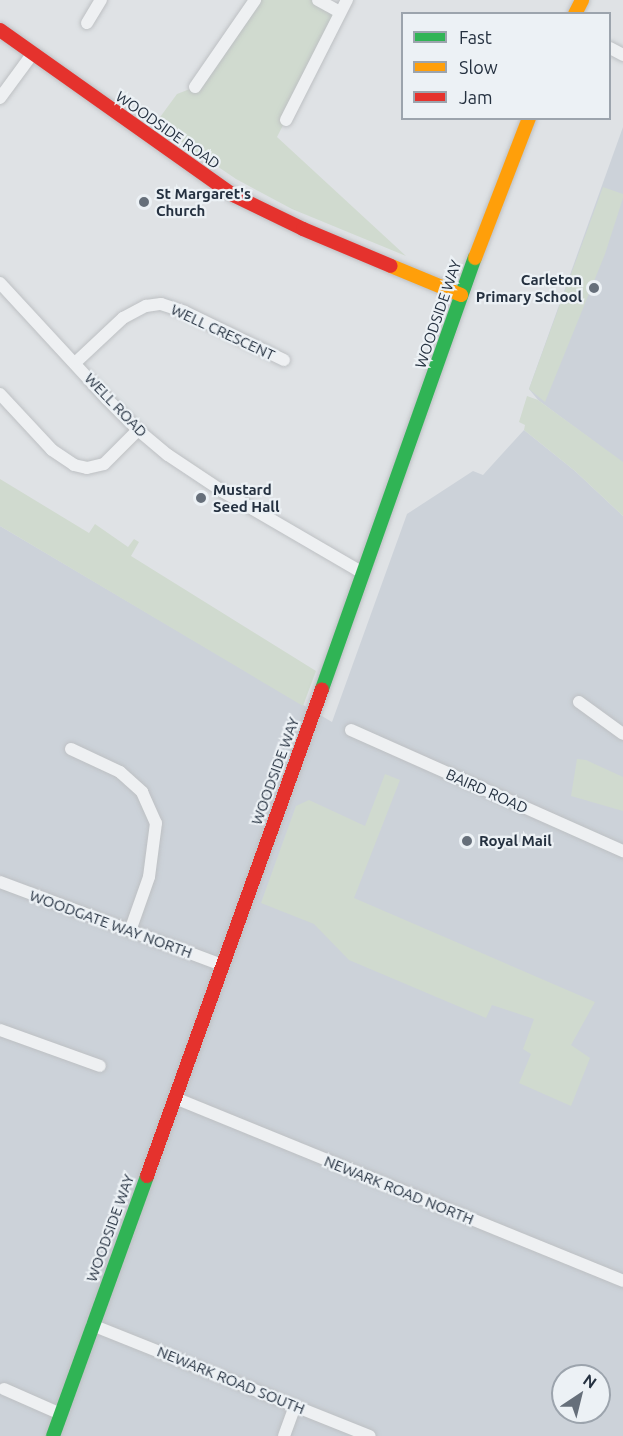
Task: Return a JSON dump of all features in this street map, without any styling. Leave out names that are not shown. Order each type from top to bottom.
[{"type":"street","points":[[87,23],[101,0]]},
{"type":"street","points":[[195,87],[255,0]]},
{"type":"street","points":[[318,0],[340,12]]},
{"type":"street","points":[[286,120],[347,0]]},
{"type":"street","name":"WOODSIDE ROAD","points":[[0,30],[233,195],[303,229],[461,295]]},
{"type":"street","points":[[0,98],[33,53]]},
{"type":"street","name":"WOODSIDE WAY","points":[[53,1436],[461,295],[528,120]]},
{"type":"street","name":"WELL ROAD","points":[[0,283],[138,430],[168,455],[248,507],[363,573]]},
{"type":"street","name":"WELL CRESCENT","points":[[75,363],[123,318],[146,306],[160,304],[185,312],[284,360]]},
{"type":"street","points":[[0,394],[52,450],[74,465],[87,468],[104,464],[138,430]]},
{"type":"street","points":[[579,702],[623,734]]},
{"type":"street","name":"BAIRD ROAD","points":[[351,730],[623,851]]},
{"type":"street","points":[[71,749],[120,772],[142,792],[156,823],[149,877],[130,931]]},
{"type":"street","name":"WOODGATE WAY NORTH","points":[[1,886],[222,965]]},
{"type":"street","points":[[0,1030],[100,1066]]},
{"type":"street","name":"NEWARK ROAD NORTH","points":[[175,1098],[623,1281]]},
{"type":"street","name":"NEWARK ROAD SOUTH","points":[[92,1324],[370,1436]]},
{"type":"street","points":[[4,1389],[61,1414]]},
{"type":"street","points":[[284,1436],[295,1406]]},
{"type":"shaded area","points":[[255,0],[318,0],[340,12],[277,137],[406,256],[292,209],[236,179],[155,124],[177,94],[195,87]]},
{"type":"shaded area","name":"Carleton Primary School","points":[[623,127],[623,463],[538,400],[529,389]]},
{"type":"shaded area","points":[[603,187],[623,194],[623,198],[605,254],[545,402],[529,389]]},
{"type":"shaded area","points":[[527,396],[538,400],[623,462],[623,516],[575,471],[524,430],[525,425],[519,422]]},
{"type":"shaded area","points":[[524,430],[575,471],[623,516],[623,1436],[0,1436],[0,526],[332,722],[407,514],[473,471],[483,475]]},
{"type":"shaded area","points":[[0,479],[89,533],[95,524],[128,547],[134,539],[139,542],[131,556],[316,671],[303,706],[0,526]]},
{"type":"shaded area","points":[[577,759],[586,760],[623,777],[623,811],[571,796]]},
{"type":"shaded area","points":[[385,774],[400,780],[354,898],[595,1002],[571,1045],[590,1058],[571,1106],[519,1083],[531,1054],[523,1049],[534,1019],[492,1005],[486,1018],[349,960],[314,924],[261,903],[296,806],[309,800],[365,826]]},
{"type":"traffic: fast","points":[[322,689],[475,258]]},
{"type":"traffic: fast","points":[[53,1436],[147,1176]]},
{"type":"traffic: slow","points":[[576,12],[582,0]]},
{"type":"traffic: slow","points":[[475,258],[528,120]]},
{"type":"traffic: slow","points":[[391,266],[461,295]]},
{"type":"traffic: jam","points":[[0,30],[233,195],[303,229],[391,266]]},
{"type":"traffic: jam","points":[[147,1176],[322,689]]},
{"type":"place","name":"St Margaret's Church","points":[[144,202]]},
{"type":"place","name":"Carleton Primary School","points":[[594,288]]},
{"type":"place","name":"Mustard Seed Hall","points":[[201,498]]},
{"type":"place","name":"Royal Mail","points":[[467,841]]}]
